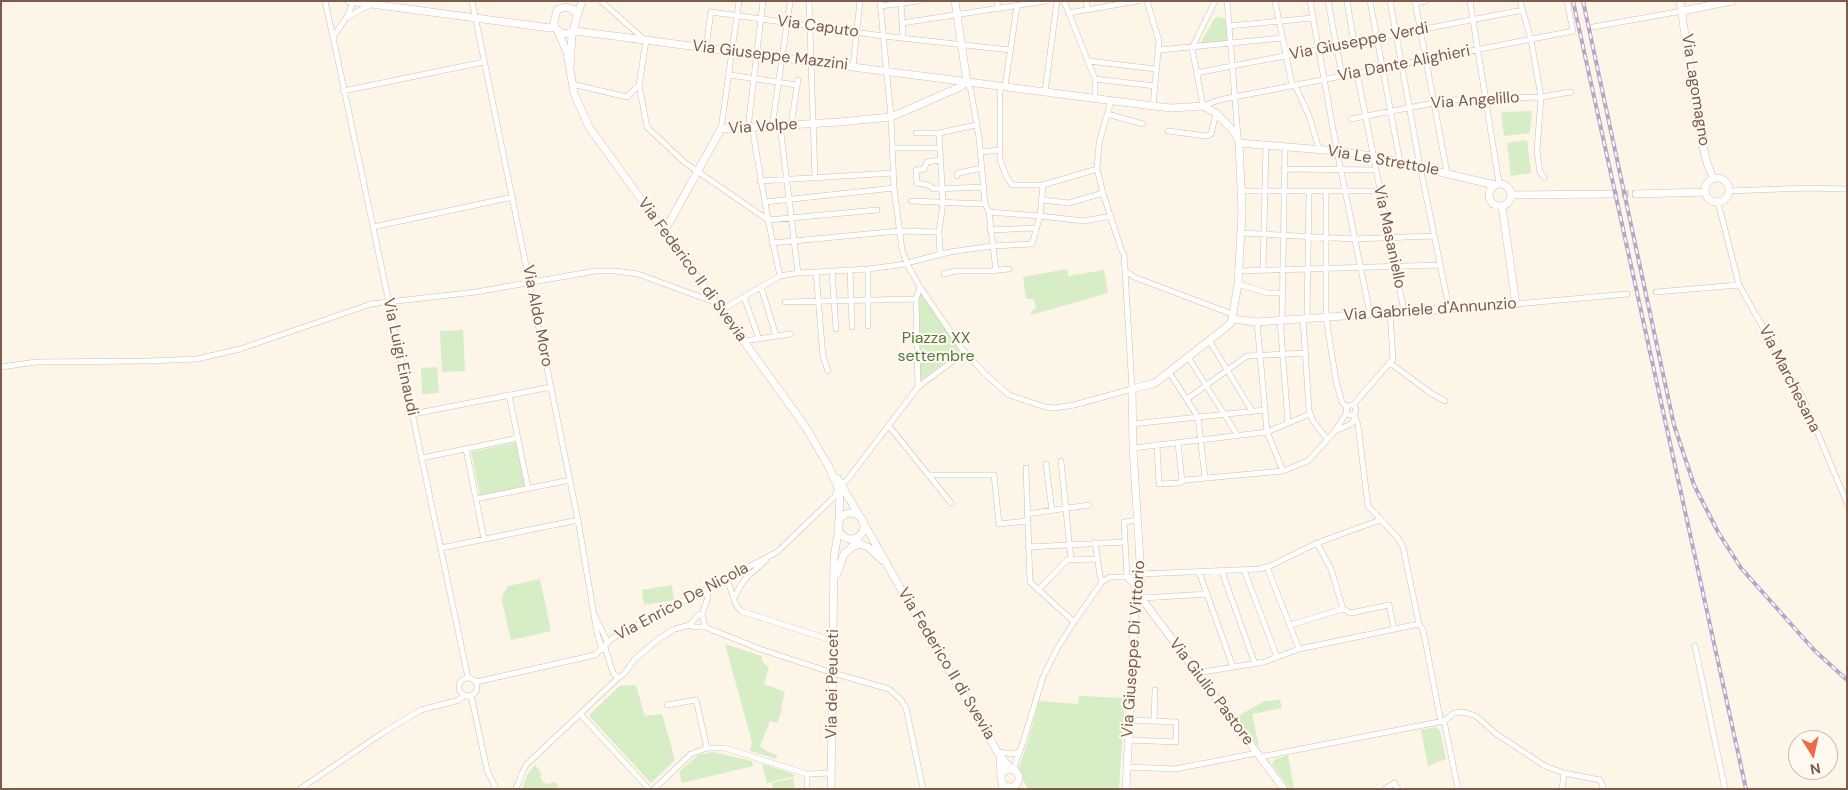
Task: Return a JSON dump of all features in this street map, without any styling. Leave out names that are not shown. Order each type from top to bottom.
[{"type":"main road","points":[[349,1],[550,28],[567,34],[573,31],[582,1]]},
{"type":"main road","points":[[556,29],[554,22],[562,1]]},
{"type":"main road","points":[[955,1],[967,82]]},
{"type":"main road","name":"Via Lagomagno","points":[[1680,1],[1698,124],[1707,164],[1713,178]]},
{"type":"main road","points":[[1682,11],[1732,1]]},
{"type":"main road","points":[[557,10],[571,8],[575,11],[577,17]]},
{"type":"main road","name":"Via Federico II di Svevia","points":[[556,29],[565,46],[572,84],[580,110],[592,133],[805,426],[840,486],[844,497],[861,519],[999,754],[1012,770]]},
{"type":"main road","name":"Via Giuseppe Mazzini","points":[[573,31],[1111,101],[1172,108],[1203,106]]},
{"type":"main road","name":"Via Federico II di Svevia","points":[[570,67],[573,31]]},
{"type":"main road","name":"Via Volpe","points":[[664,232],[721,130],[891,116],[960,87],[967,82]]},
{"type":"main road","points":[[1132,389],[1155,383],[1230,324],[1232,317],[1238,284],[1241,233],[1242,191],[1239,143],[1235,133],[1216,113],[1203,106]]},
{"type":"main road","name":"Via Le Strettole","points":[[1239,143],[1319,149],[1372,156],[1497,184]]},
{"type":"main road","points":[[1713,178],[1725,180],[1729,191],[1727,197],[1718,202],[1711,201],[1705,192],[1706,185],[1713,178]]},
{"type":"main road","points":[[1497,184],[1509,188],[1512,195],[1509,202],[1502,206],[1493,202],[1489,196],[1490,190],[1497,184]]},
{"type":"main road","points":[[1636,194],[1705,192]]},
{"type":"main road","points":[[1512,195],[1611,194]]},
{"type":"main road","points":[[1502,206],[1516,304]]},
{"type":"main road","name":"Via Gabriele d'Annunzio","points":[[1232,317],[1257,322],[1516,304]]},
{"type":"main road","name":"Via Giuseppe Di Vittorio","points":[[1126,789],[1135,608],[1140,593],[1141,575],[1133,448],[1132,389]]},
{"type":"main road","name":"Via Federico II di Svevia","points":[[839,525],[844,497]]},
{"type":"main road","points":[[835,579],[844,554],[857,542],[864,530],[861,519],[848,514],[839,525],[842,534],[848,538],[857,542],[873,550],[891,572]]},
{"type":"main road","name":"Via dei Peuceti","points":[[831,789],[834,557],[839,525]]},
{"type":"main road","name":"Via Giulio Pastore","points":[[1140,593],[1284,789]]},
{"type":"main road","points":[[999,754],[1001,779],[1005,785],[1012,788],[1018,780]]},
{"type":"main road","points":[[1001,779],[1004,772],[1012,770],[1018,776],[1023,789]]},
{"type":"street","name":"Via Luigi Einaudi","points":[[325,1],[468,678]]},
{"type":"street","name":"Via Aldo Moro","points":[[472,1],[578,520],[597,634],[605,647]]},
{"type":"street","points":[[601,1],[646,41],[639,85],[647,127],[684,162],[768,220],[877,210]]},
{"type":"street","points":[[721,130],[739,1]]},
{"type":"street","points":[[763,1],[753,79],[750,128],[780,276]]},
{"type":"street","points":[[813,1],[809,2],[815,177]]},
{"type":"street","points":[[853,66],[860,1]]},
{"type":"street","points":[[919,1],[901,4],[880,4],[891,116],[894,188],[902,250],[907,264],[920,287],[965,352],[985,374],[1010,394],[1045,407],[1070,406],[1132,389],[1127,272],[1124,254],[1103,193],[1097,169],[1099,143],[1111,101]]},
{"type":"street","points":[[997,1],[998,9]]},
{"type":"street","points":[[902,23],[1046,1]]},
{"type":"street","points":[[1045,92],[1057,1]]},
{"type":"street","points":[[1064,1],[1095,79],[1095,98]]},
{"type":"street","points":[[1086,1],[1088,10]]},
{"type":"street","points":[[1068,13],[1088,10],[1108,3],[1138,1]]},
{"type":"street","points":[[1147,1],[1159,41],[1153,106]]},
{"type":"street","points":[[1203,106],[1192,48],[1214,1]]},
{"type":"street","points":[[1227,1],[1239,143]]},
{"type":"street","points":[[1275,1],[1293,85],[1308,116],[1319,149]]},
{"type":"street","points":[[1310,1],[1340,170],[1370,314]]},
{"type":"street","points":[[1328,1],[1342,76]]},
{"type":"street","points":[[1347,1],[1354,43]]},
{"type":"street","points":[[1370,1],[1400,162]]},
{"type":"street","points":[[1390,1],[1420,166],[1449,308]]},
{"type":"street","points":[[1426,1],[1415,2],[1447,173]]},
{"type":"street","points":[[1470,1],[1479,50],[1497,184]]},
{"type":"street","points":[[1520,1],[1531,40],[1541,97],[1537,151],[1540,172],[1544,177]]},
{"type":"street","name":"Via Dante Alighieri","points":[[1203,106],[1235,96],[1573,31],[1567,1]]},
{"type":"street","points":[[333,37],[354,2]]},
{"type":"street","points":[[772,126],[790,3]]},
{"type":"street","points":[[346,18],[360,8],[373,4]]},
{"type":"street","points":[[901,4],[903,38]]},
{"type":"street","points":[[1017,6],[1003,86],[999,150],[1000,160],[1007,178],[1012,185],[1043,185],[1097,169]]},
{"type":"street","name":"Via Giuseppe Verdi","points":[[1196,73],[1523,10]]},
{"type":"street","points":[[1593,27],[1682,11]]},
{"type":"street","name":"Via Caputo","points":[[706,48],[710,12],[883,36],[1010,50]]},
{"type":"street","points":[[1229,26],[1312,18]]},
{"type":"street","points":[[1159,50],[1282,38]]},
{"type":"street","points":[[1088,61],[1156,69]]},
{"type":"street","points":[[344,90],[484,62]]},
{"type":"street","name":"Via Masaniello","points":[[1357,73],[1404,312]]},
{"type":"street","points":[[730,75],[778,83],[797,83],[791,125]]},
{"type":"street","points":[[1095,79],[1155,86]]},
{"type":"street","points":[[967,82],[971,91],[981,152],[985,204],[989,212],[996,271]]},
{"type":"street","points":[[572,84],[627,97],[639,85]]},
{"type":"street","name":"Via Angelillo","points":[[1351,119],[1449,100],[1541,97],[1570,92]]},
{"type":"street","points":[[1168,131],[1207,136],[1211,134],[1216,113]]},
{"type":"street","points":[[1107,114],[1143,124]]},
{"type":"street","points":[[780,125],[798,273]]},
{"type":"street","points":[[916,133],[939,132],[976,125]]},
{"type":"street","points":[[939,132],[943,203],[939,232],[940,254]]},
{"type":"street","points":[[1263,270],[1266,145]]},
{"type":"street","points":[[1285,146],[1281,320],[1288,423]]},
{"type":"street","points":[[892,148],[939,148]]},
{"type":"street","points":[[981,152],[999,150]]},
{"type":"street","points":[[940,160],[927,162],[924,169],[916,170],[918,183],[928,185],[934,189],[984,187]]},
{"type":"street","points":[[957,176],[958,173],[982,168]]},
{"type":"street","points":[[1285,169],[1375,170]]},
{"type":"street","points":[[760,180],[893,172]]},
{"type":"street","points":[[721,310],[780,276],[798,273],[868,269],[907,264],[940,254],[992,246],[1032,244],[1040,216],[1043,185]]},
{"type":"street","points":[[764,202],[894,188]]},
{"type":"street","points":[[1729,191],[1807,188],[1847,189]]},
{"type":"street","points":[[1242,191],[1379,191]]},
{"type":"street","points":[[1310,192],[1305,353],[1310,414],[1316,427],[1327,439]]},
{"type":"street","points":[[1326,192],[1326,317],[1336,381],[1342,402],[1350,415],[1355,416]]},
{"type":"street","points":[[1042,200],[1069,203],[1103,193]]},
{"type":"street","points":[[373,227],[513,197]]},
{"type":"street","points":[[911,201],[985,204]]},
{"type":"street","points":[[1656,292],[1740,286],[1718,202]]},
{"type":"street","points":[[989,212],[1084,221],[1111,216]]},
{"type":"street","points":[[990,230],[1036,228]]},
{"type":"street","points":[[772,243],[899,231],[939,232]]},
{"type":"street","points":[[1241,233],[1354,239],[1434,236]]},
{"type":"street","points":[[1238,271],[1440,265]]},
{"type":"street","points":[[868,269],[868,326]]},
{"type":"street","points":[[944,274],[973,270],[996,271],[1009,269]]},
{"type":"street","points":[[850,270],[852,327]]},
{"type":"street","points":[[1,368],[36,362],[197,359],[240,349],[358,308],[388,302],[476,292],[595,271],[631,273],[659,280],[715,302]]},
{"type":"street","points":[[832,271],[836,329]]},
{"type":"street","points":[[816,272],[823,356],[828,371]]},
{"type":"street","points":[[1127,272],[1134,277],[1232,317]]},
{"type":"street","points":[[1238,284],[1267,293],[1282,293]]},
{"type":"street","name":"Via Marchesana","points":[[1740,286],[1803,398],[1847,503]]},
{"type":"street","points":[[761,287],[776,336]]},
{"type":"street","points":[[918,387],[916,299],[920,287]]},
{"type":"street","name":"Via Gabriele d'Annunzio","points":[[1516,304],[1627,294]]},
{"type":"street","points":[[744,297],[759,339]]},
{"type":"street","points":[[785,302],[916,299]]},
{"type":"street","points":[[1157,445],[1159,484],[1283,471],[1308,461],[1335,431],[1349,406],[1353,405],[1390,363],[1394,355],[1390,312]]},
{"type":"street","points":[[1257,322],[1267,432],[1283,471]]},
{"type":"street","points":[[744,341],[791,334]]},
{"type":"street","points":[[1208,340],[1252,411]]},
{"type":"street","name":"Via Enrico De Nicola","points":[[476,682],[590,658],[605,647],[611,639],[777,552],[835,496],[840,486],[918,387],[965,352]]},
{"type":"street","points":[[1187,400],[1247,356],[1305,353]]},
{"type":"street","points":[[1188,357],[1238,436]]},
{"type":"street","points":[[1390,363],[1432,394],[1446,401]]},
{"type":"street","points":[[1169,372],[1198,417],[1205,478]]},
{"type":"street","points":[[412,414],[551,388]]},
{"type":"street","points":[[509,395],[528,488]]},
{"type":"street","points":[[1335,431],[1351,424],[1356,409],[1353,405]]},
{"type":"street","points":[[1132,424],[1265,410]]},
{"type":"street","points":[[1133,448],[1267,432],[1310,414]]},
{"type":"street","points":[[1355,416],[1358,425],[1368,506],[1398,538],[1402,546],[1419,624],[1423,630],[1458,789]]},
{"type":"street","points":[[889,426],[951,504]]},
{"type":"street","points":[[422,458],[518,438]]},
{"type":"street","points":[[1178,443],[1183,481]]},
{"type":"street","points":[[466,449],[484,539]]},
{"type":"street","points":[[1061,461],[1071,560]]},
{"type":"street","points":[[1046,464],[1052,511]]},
{"type":"street","points":[[1026,468],[1030,582],[1074,622]]},
{"type":"street","points":[[928,475],[994,475],[999,524],[1027,521]]},
{"type":"street","points":[[476,499],[570,480]]},
{"type":"street","points":[[1027,514],[1089,506]]},
{"type":"street","points":[[441,548],[578,520]]},
{"type":"street","points":[[1138,520],[1124,522],[1127,576],[1140,593],[1207,594]]},
{"type":"street","points":[[1012,770],[1020,751],[1043,677],[1057,649],[1102,582],[1110,577],[1222,572],[1267,567],[1317,543],[1380,520]]},
{"type":"street","points":[[1028,547],[1095,542],[1125,542]]},
{"type":"street","points":[[1095,542],[1102,582]]},
{"type":"street","points":[[1317,543],[1331,569],[1342,609]]},
{"type":"street","points":[[734,598],[740,585],[746,578],[777,552]]},
{"type":"street","points":[[1038,590],[1067,560],[1097,559]]},
{"type":"street","points":[[1267,567],[1298,649]]},
{"type":"street","points":[[1244,570],[1277,657]]},
{"type":"street","points":[[1199,572],[1234,667]]},
{"type":"street","points":[[1222,572],[1255,664]]},
{"type":"street","points":[[727,578],[738,608],[741,611],[834,641]]},
{"type":"street","points":[[705,590],[708,597],[702,614],[705,627]]},
{"type":"street","points":[[1290,625],[1342,609],[1351,613],[1389,605],[1394,629]]},
{"type":"street","points":[[516,789],[526,765],[624,674],[634,660],[662,636],[690,624],[698,615],[702,614]]},
{"type":"street","name":"Via Aldo Moro","points":[[595,615],[605,647]]},
{"type":"street","points":[[690,624],[694,627],[705,627],[760,649],[832,673],[889,689],[901,700],[909,721],[923,789]]},
{"type":"street","points":[[1197,673],[1255,664],[1298,649],[1419,624]]},
{"type":"street","points":[[1696,646],[1725,789]]},
{"type":"street","points":[[605,647],[612,673],[618,678]]},
{"type":"street","points":[[300,789],[384,732],[421,710],[459,700],[468,695],[477,689],[476,682],[468,678],[462,680],[459,685],[461,691],[468,695],[487,770],[496,789]]},
{"type":"street","points":[[1154,721],[1155,690]]},
{"type":"street","points":[[668,705],[696,700],[707,748]]},
{"type":"street","points":[[1127,767],[1175,769],[1442,721],[1458,712],[1464,712],[1473,715],[1532,759],[1564,774],[1600,780],[1603,786],[1602,789]]},
{"type":"street","points":[[581,715],[649,789]]},
{"type":"street","points":[[1128,740],[1176,742],[1176,722],[1129,720]]},
{"type":"street","points":[[654,789],[691,754],[707,748],[725,748],[808,774],[831,773]]},
{"type":"street","points":[[999,754],[1020,751]]},
{"type":"street","points":[[806,789],[808,774]]},
{"type":"street","points":[[1562,789],[1564,774]]},
{"type":"street","points":[[1001,779],[1001,789]]},
{"type":"street","points":[[1385,789],[1394,783],[1398,789]]},
{"type":"green space","points":[[1215,18],[1223,18],[1227,22],[1229,42],[1199,45]]},
{"type":"green space","points":[[1532,111],[1530,133],[1504,136],[1501,112]]},
{"type":"green space","points":[[1527,140],[1531,173],[1511,176],[1507,143]]},
{"type":"green space","points":[[1067,269],[1068,276],[1104,270],[1108,293],[1031,315],[1031,311],[1036,309],[1034,299],[1026,299],[1023,277]]},
{"type":"green space","name":"Piazza XX settembre","points":[[919,293],[923,294],[959,349],[959,353],[921,380],[919,379]]},
{"type":"green space","points":[[463,330],[465,371],[442,372],[440,331]]},
{"type":"green space","points":[[437,367],[439,393],[422,394],[421,368]]},
{"type":"green space","points":[[517,442],[526,486],[480,496],[471,452]]},
{"type":"green space","points":[[540,579],[551,631],[511,640],[502,601],[503,594],[508,586]]},
{"type":"green space","points":[[672,585],[674,600],[644,605],[642,590]]},
{"type":"green space","points":[[725,644],[762,656],[762,661],[769,668],[764,684],[785,693],[777,723],[770,721],[760,746],[768,752],[777,755],[776,759],[750,751],[752,742]]},
{"type":"green space","points":[[636,685],[645,716],[662,714],[675,760],[651,783],[590,717],[590,714],[620,686]]},
{"type":"green space","points":[[1079,696],[1125,698],[1119,789],[1028,789],[1018,770],[1039,701],[1078,704]]},
{"type":"green space","points":[[1280,700],[1282,708],[1252,714],[1259,747],[1236,717],[1265,701]]},
{"type":"green space","points":[[1436,727],[1440,731],[1446,759],[1428,766],[1421,730]]},
{"type":"green space","points":[[713,752],[752,761],[753,766],[682,783],[679,772],[698,755]]},
{"type":"green space","points":[[1288,755],[1294,789],[1290,789],[1272,764],[1275,759]]},
{"type":"green space","points":[[762,764],[791,773],[796,776],[767,783]]},
{"type":"green space","points":[[535,765],[540,770],[539,772],[542,775],[540,777],[544,783],[555,782],[560,789],[522,789],[527,775]]},
{"type":"green space","points":[[793,778],[795,789],[773,789],[772,783]]},
{"type":"tunnel","points":[[1611,194],[1636,194]]},
{"type":"railway","points":[[1573,1],[1746,789]]},
{"type":"railway","points":[[1583,1],[1674,425],[1694,485],[1718,532],[1741,568],[1814,650],[1847,680]]}]
